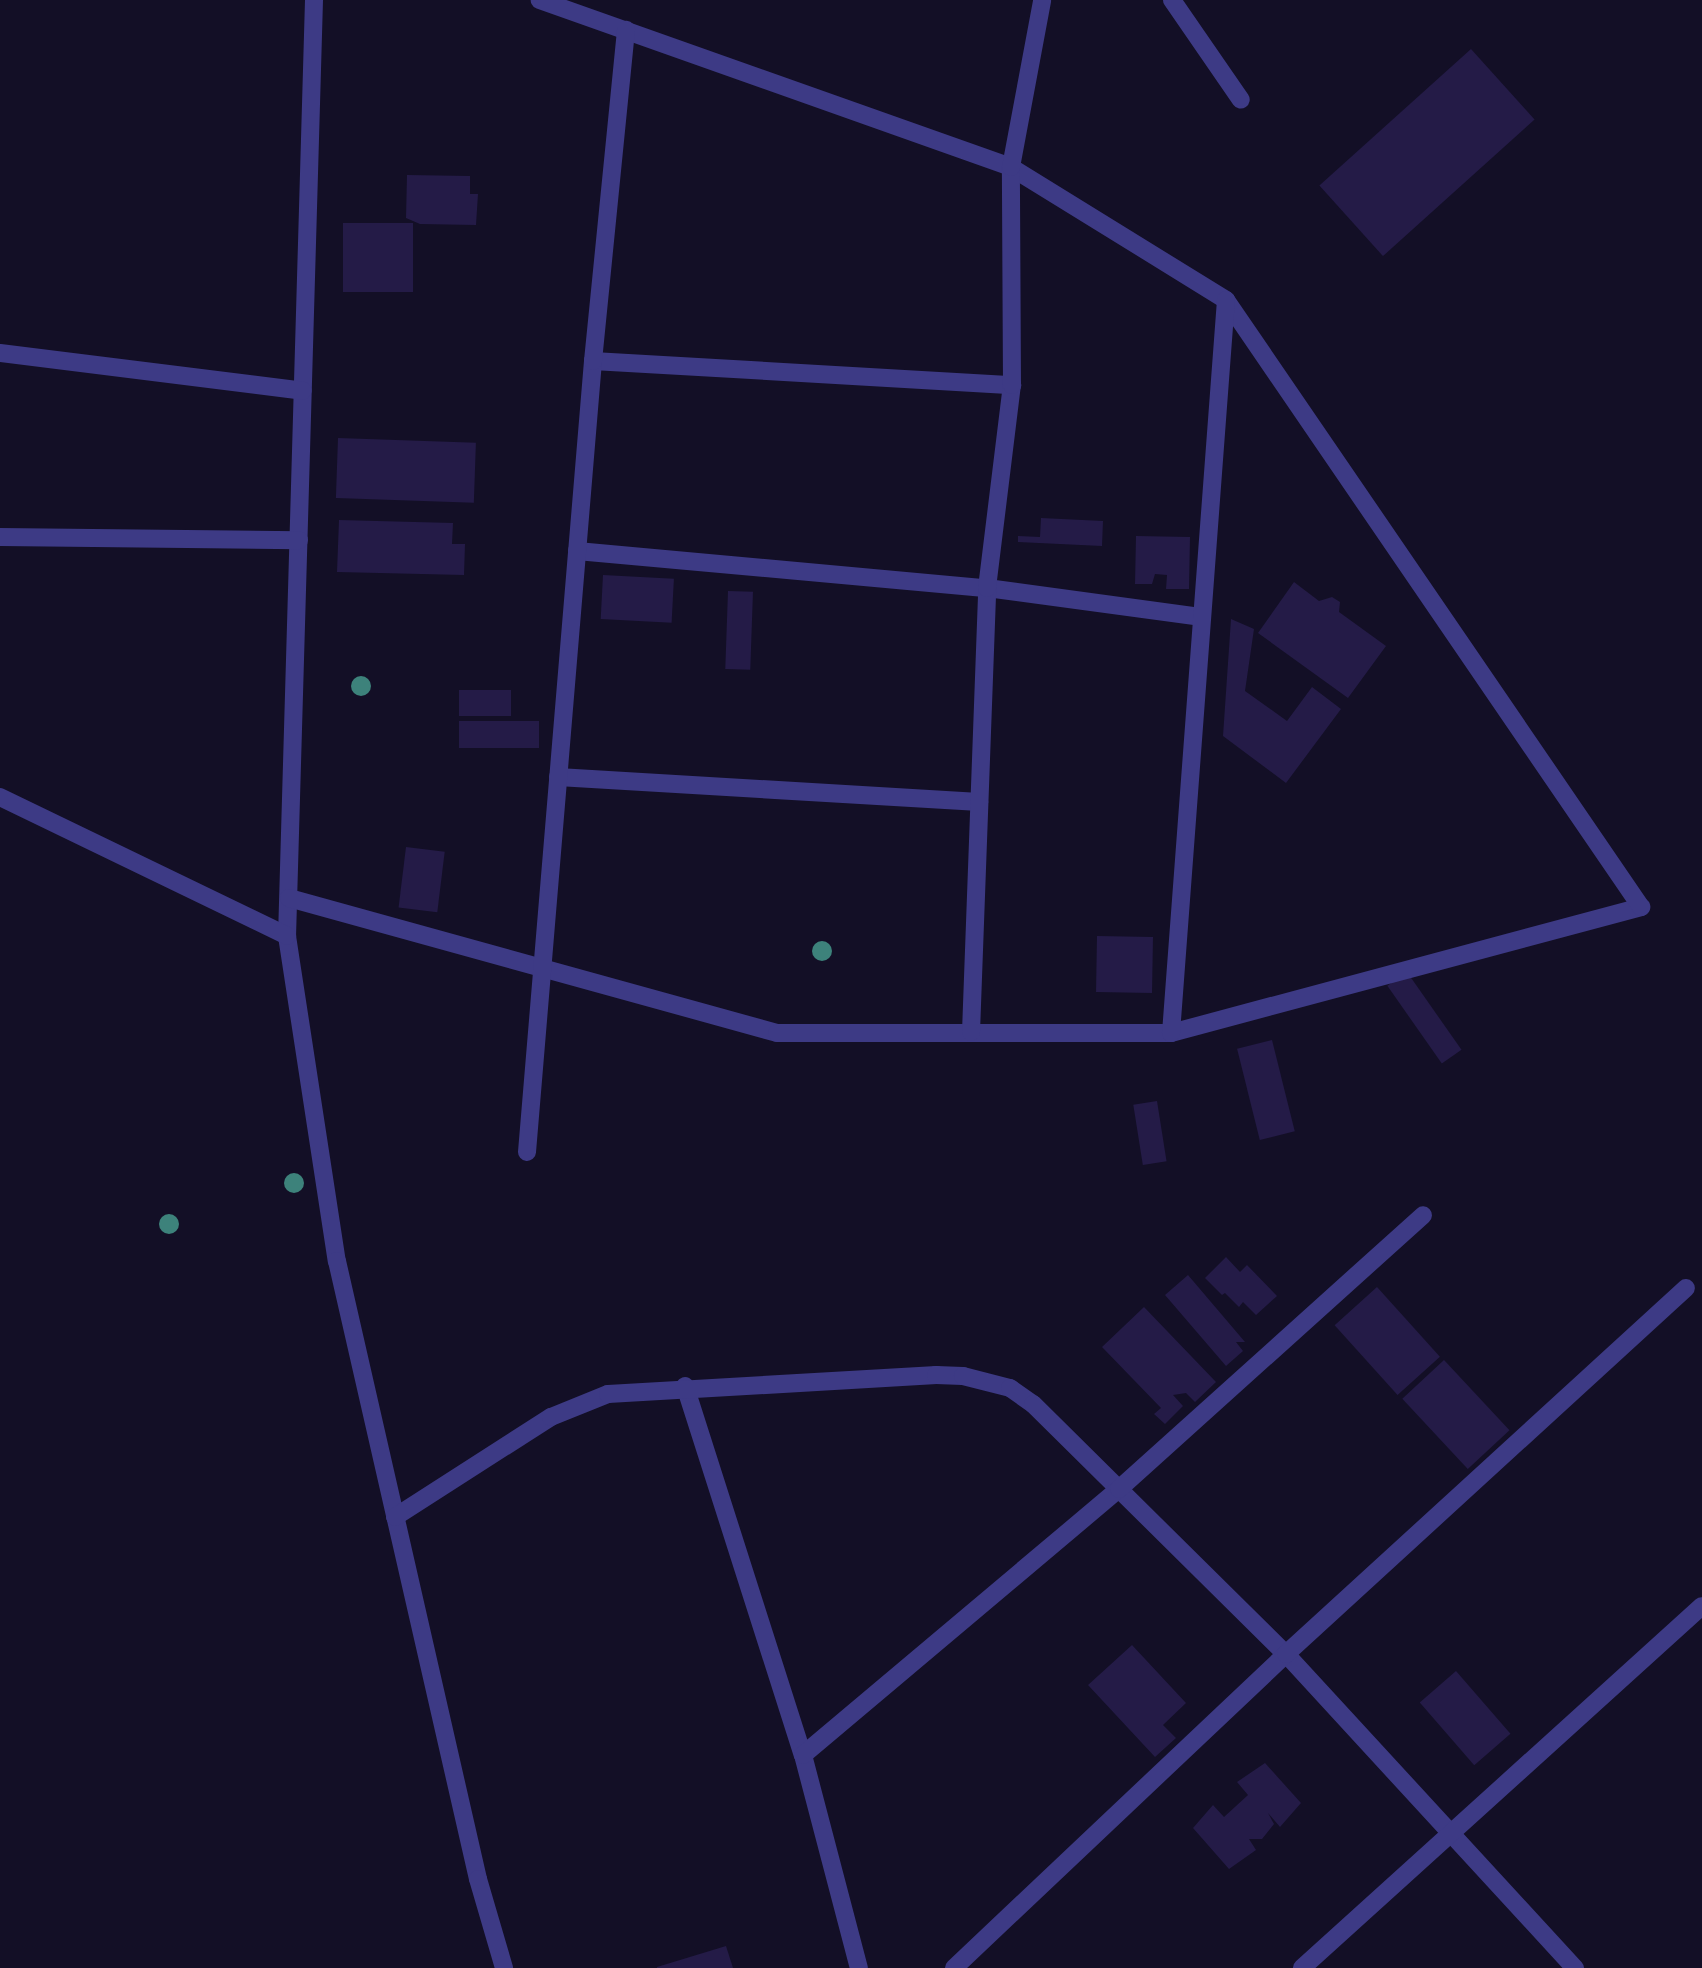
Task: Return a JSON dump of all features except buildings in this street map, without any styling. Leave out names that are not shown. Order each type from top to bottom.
[{"type":"street","points":[[314,0],[287,936],[337,1261],[478,1879],[504,1968]]},
{"type":"street","points":[[289,898],[777,1033],[1171,1033],[1641,907],[1226,300],[1011,167],[540,0]]},
{"type":"street","points":[[1172,0],[1241,100]]},
{"type":"street","points":[[971,1032],[987,588],[1012,385],[1011,167],[1042,1]]},
{"type":"street","points":[[527,1152],[593,361],[626,30]]},
{"type":"street","points":[[1171,1033],[1226,300]]},
{"type":"street","points":[[0,354],[303,391]]},
{"type":"street","points":[[593,361],[1012,385]]},
{"type":"street","points":[[0,537],[299,540]]},
{"type":"street","points":[[577,551],[987,588],[1202,617]]},
{"type":"street","points":[[558,777],[979,802]]},
{"type":"street","points":[[0,797],[287,936]]},
{"type":"street","points":[[803,1755],[1119,1489],[1423,1215]]},
{"type":"street","points":[[954,1968],[1286,1654],[1686,1289]]},
{"type":"street","points":[[395,1517],[575,1405],[608,1394],[685,1386],[936,1376],[987,1380],[1033,1404],[1286,1654],[1575,1968]]},
{"type":"street","points":[[685,1386],[803,1755],[859,1968]]},
{"type":"street","points":[[1302,1968],[1702,1606]]}]
